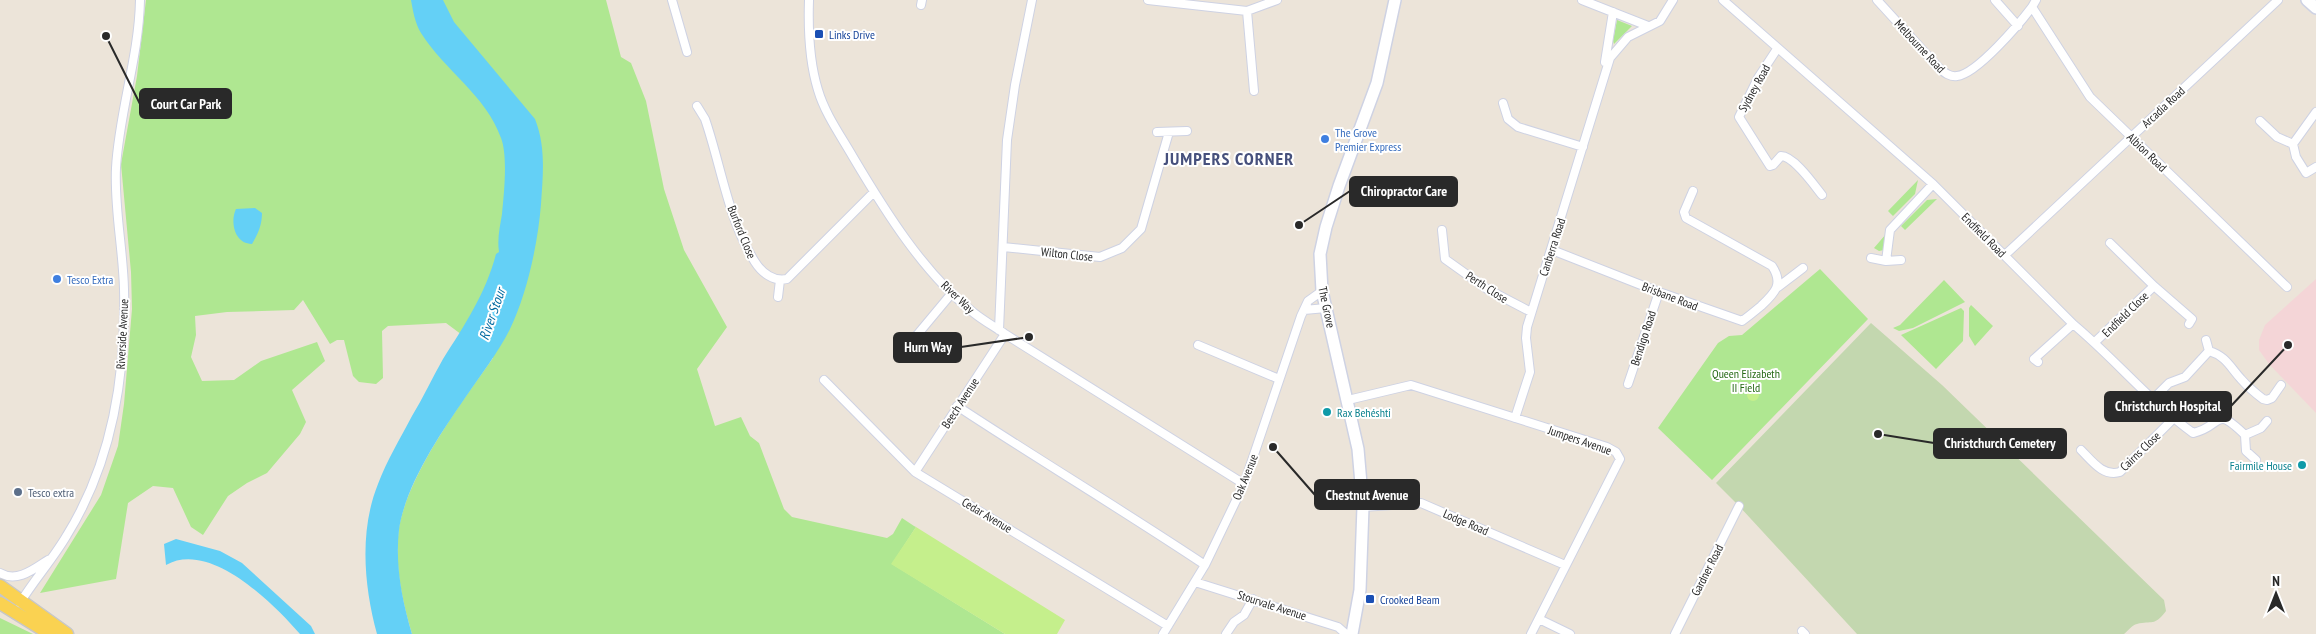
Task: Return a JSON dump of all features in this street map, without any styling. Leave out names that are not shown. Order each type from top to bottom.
[{"type":"main road","points":[[0,586],[67,634]]},
{"type":"main road","points":[[0,603],[50,634]]},
{"type":"street","name":"Riverside Avenue","points":[[14,613],[67,536],[93,484],[103,461],[118,400],[123,346],[124,288],[116,199],[116,167],[131,77],[140,0]]},
{"type":"street","points":[[672,0],[687,52]]},
{"type":"street","name":"River Way","points":[[809,0],[811,60],[818,92],[832,122],[874,192],[919,255],[952,293],[974,313],[1002,332],[1244,484]]},
{"type":"street","points":[[1002,332],[1007,140],[1015,85],[1032,0]]},
{"type":"street","points":[[1148,0],[1247,11],[1277,0]]},
{"type":"street","points":[[1227,0],[1227,9]]},
{"type":"street","name":"The Grove","points":[[1355,630],[1360,590],[1363,507],[1358,449],[1322,291],[1320,254],[1322,241],[1339,186],[1377,83],[1395,0]]},
{"type":"street","points":[[1582,0],[1648,26]]},
{"type":"street","name":"Canberra Road","points":[[1516,418],[1530,372],[1526,338],[1531,312],[1552,250],[1603,76],[1610,58],[1618,46],[1636,31],[1660,21],[1673,0]]},
{"type":"street","name":"Endfield Road","points":[[1724,0],[1933,184],[2073,324],[2095,342],[2109,359],[2174,418],[2193,433],[2218,418],[2225,418],[2245,435]]},
{"type":"street","name":"Melbourne Road","points":[[1877,0],[1948,75],[1957,76],[1968,73],[2018,26],[2034,3]]},
{"type":"street","points":[[1995,0],[2018,26]]},
{"type":"street","name":"Arcadia Road","points":[[2005,255],[2278,0]]},
{"type":"street","points":[[2307,0],[2316,8]]},
{"type":"street","name":"Albion Road","points":[[2034,3],[2090,97],[2287,287]]},
{"type":"street","points":[[1247,11],[1254,91]]},
{"type":"street","name":"Canberra Road","points":[[1603,76],[1613,12]]},
{"type":"street","name":"Sydney Road","points":[[1778,49],[1758,78],[1739,116],[1770,166],[1774,165],[1781,156],[1786,156],[1822,196]]},
{"type":"street","points":[[1503,103],[1508,119],[1518,127],[1583,147]]},
{"type":"street","name":"Burford Close","points":[[697,106],[705,119],[744,242],[761,269],[770,276],[780,280]]},
{"type":"street","points":[[2306,173],[2296,156],[2293,144],[2316,112]]},
{"type":"street","points":[[2260,121],[2277,138],[2293,144]]},
{"type":"street","points":[[1158,132],[1187,131]]},
{"type":"street","name":"Wilton Close","points":[[1003,247],[1100,257],[1122,248],[1141,229],[1170,132]]},
{"type":"street","points":[[2300,180],[2306,173],[2316,167]]},
{"type":"street","points":[[1886,260],[1888,237],[1895,224],[1933,184]]},
{"type":"street","points":[[1693,191],[1683,215],[1772,266],[1776,273],[1778,287]]},
{"type":"street","points":[[778,298],[780,280],[787,279],[874,192]]},
{"type":"street","name":"Perth Close","points":[[1442,230],[1441,261],[1487,289],[1531,312]]},
{"type":"street","name":"Endfield Close","points":[[2110,243],[2154,286],[2192,319],[2189,324]]},
{"type":"street","name":"Brisbane Road","points":[[1552,250],[1658,292],[1742,321],[1773,295],[1778,287],[1803,268]]},
{"type":"street","points":[[1871,258],[1901,260]]},
{"type":"street","name":"Endfield Close","points":[[2095,342],[2154,286]]},
{"type":"street","name":"Oak Avenue","points":[[1163,634],[1206,565],[1244,484],[1304,310],[1308,301],[1322,291]]},
{"type":"street","name":"Bendigo Road","points":[[1628,384],[1658,292]]},
{"type":"street","points":[[907,347],[952,293]]},
{"type":"street","points":[[1304,310],[1326,308]]},
{"type":"street","points":[[2026,353],[2036,360],[2073,324]]},
{"type":"street","name":"Beech Avenue","points":[[915,472],[958,406],[1002,332]]},
{"type":"street","points":[[2206,340],[2209,351]]},
{"type":"street","points":[[1198,345],[1279,379]]},
{"type":"street","points":[[2209,351],[2220,354],[2228,361],[2240,378],[2263,399],[2272,398],[2281,385]]},
{"type":"street","points":[[2153,399],[2169,383],[2185,377],[2209,351]]},
{"type":"street","name":"Cedar Avenue","points":[[824,380],[915,472],[1168,626]]},
{"type":"street","name":"Jumpers Avenue","points":[[1348,400],[1411,385],[1606,447],[1616,452],[1620,458],[1531,634]]},
{"type":"street","points":[[958,406],[1017,446],[1111,502],[1206,565]]},
{"type":"street","name":"Cairns Close","points":[[2081,450],[2102,470],[2113,474],[2120,472],[2174,418]]},
{"type":"street","points":[[2256,460],[2246,452],[2245,435],[2261,428],[2267,421]]},
{"type":"street","name":"Lodge Road","points":[[1363,507],[1421,503],[1565,565]]},
{"type":"street","name":"Gardner Road","points":[[1675,634],[1739,506]]},
{"type":"street","points":[[0,573],[12,577],[30,572],[52,557]]},
{"type":"street","name":"Stourvale Avenue","points":[[1195,582],[1253,599],[1338,628],[1346,634]]},
{"type":"street","points":[[1226,634],[1234,622],[1244,615],[1253,599]]},
{"type":"street","points":[[1539,619],[1570,634]]},
{"type":"shaded area","points":[[2316,279],[2316,413],[2269,364],[2259,350],[2259,340],[2265,325]]},
{"type":"green space","points":[[146,0],[606,0],[621,57],[631,63],[646,101],[664,189],[684,250],[727,327],[697,369],[715,426],[741,417],[750,436],[759,443],[784,509],[792,517],[887,538],[893,534],[902,518],[916,527],[892,564],[1005,634],[412,634],[402,595],[398,568],[399,528],[404,507],[424,462],[437,440],[493,358],[446,323],[388,326],[382,331],[383,378],[376,384],[359,382],[353,376],[344,340],[337,340],[330,344],[303,300],[294,310],[227,312],[195,316],[196,335],[191,357],[202,381],[234,380],[261,361],[317,342],[325,361],[292,390],[306,422],[300,434],[267,473],[247,483],[228,496],[203,535],[191,527],[173,488],[153,486],[128,503],[116,579],[40,593],[101,495],[118,446],[124,404],[132,309],[131,272],[121,164],[137,76]]},
{"type":"green space","points":[[1617,20],[1632,26],[1614,44],[1613,41]]},
{"type":"green space","points":[[1918,180],[1915,194],[1893,216],[1888,211]]},
{"type":"green space","points":[[1937,199],[1905,230],[1901,226],[1927,200]]},
{"type":"green space","points":[[1886,234],[1884,250],[1879,251],[1874,248]]},
{"type":"green space","name":"Queen Elizabeth II Field","points":[[1820,269],[1868,319],[1712,480],[1658,428],[1718,343],[1729,336],[1742,335]]},
{"type":"green space","points":[[1944,280],[1965,302],[1913,328],[1899,331],[1893,328],[1900,325]]},
{"type":"green space","points":[[1971,305],[1993,326],[1975,346],[1969,336],[1969,308]]},
{"type":"green space","points":[[1961,308],[1964,311],[1963,341],[1936,369],[1901,335]]},
{"type":"green space","points":[[1871,323],[1942,385],[2164,600],[2166,611],[2159,619],[2135,625],[2124,634],[1857,634],[1716,483]]},
{"type":"green space","points":[[1751,389],[1755,389],[1759,395],[1755,401],[1751,401],[1747,397],[1747,393]]},
{"type":"green space","points":[[916,527],[1065,620],[1057,634],[1005,634],[891,564]]},
{"type":"green space","points":[[0,618],[33,634],[0,634]]},
{"type":"water","name":"River Stour","points":[[411,0],[443,0],[454,22],[535,119],[541,140],[542,182],[540,219],[534,251],[522,300],[516,315],[500,347],[425,461],[408,496],[403,513],[399,530],[398,556],[402,595],[412,634],[377,634],[369,597],[366,559],[366,539],[372,502],[394,450],[443,359],[474,309],[496,254],[499,252],[504,186],[505,165],[503,146],[494,123],[475,96],[441,59],[421,33]]},
{"type":"water","points":[[255,208],[262,213],[258,233],[252,244],[246,243],[237,236],[233,220],[234,214],[236,209]]},
{"type":"water","points":[[176,539],[220,551],[242,563],[311,626],[315,634],[300,634],[257,592],[239,578],[221,568],[202,561],[183,560],[166,565],[164,544]]},
{"type":"place","name":"Links Drive","points":[[819,34]]},
{"type":"place","name":"Court Car Park","points":[[106,36]]},
{"type":"place","name":"The Grove Premier Express","points":[[1325,139]]},
{"type":"place","name":"Chiropractor Care","points":[[1299,225]]},
{"type":"place","name":"Tesco Extra","points":[[57,279]]},
{"type":"place","name":"Hurn Way","points":[[1029,337]]},
{"type":"place","name":"Christchurch Hospital","points":[[2288,345]]},
{"type":"place","name":"Rax Behéshti","points":[[1327,412]]},
{"type":"place","name":"Christchurch Cemetery","points":[[1878,434]]},
{"type":"place","name":"Chestnut Avenue","points":[[1273,447]]},
{"type":"place","name":"Fairmile House","points":[[2302,465]]},
{"type":"place","name":"Tesco extra","points":[[18,492]]},
{"type":"place","name":"Crooked Beam","points":[[1370,599]]},
{"type":"district","name":"JUMPERS CORNER","points":[[1229,158]]}]
